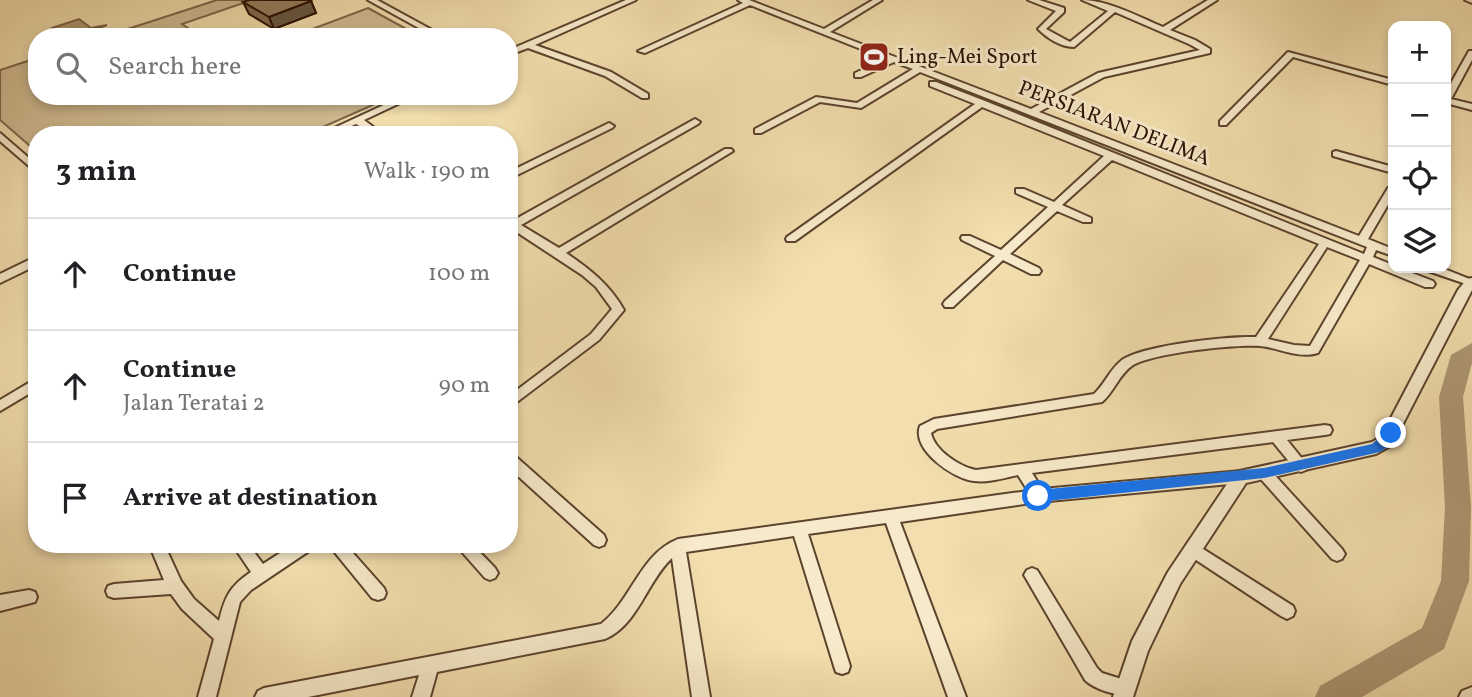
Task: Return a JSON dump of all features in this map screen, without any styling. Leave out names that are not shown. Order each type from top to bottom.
[{"type":"street","points":[[372,0],[424,28]]},
{"type":"street","points":[[518,49],[632,0]]},
{"type":"street","points":[[824,32],[878,0]]},
{"type":"street","points":[[1032,0],[1060,10],[1042,29],[1068,44],[1074,44],[1113,9]]},
{"type":"street","points":[[1032,113],[1101,75],[1207,51],[1164,30],[1086,0]]},
{"type":"street","points":[[1164,30],[1214,0],[1223,4]]},
{"type":"street","points":[[642,51],[746,1]]},
{"type":"street","name":"PERSIARAN DELIMA","points":[[746,1],[1388,251]]},
{"type":"street","points":[[529,45],[608,74],[645,96]]},
{"type":"street","points":[[1451,83],[1472,53]]},
{"type":"street","points":[[1223,123],[1291,54],[1388,82]]},
{"type":"street","points":[[858,75],[893,59]]},
{"type":"street","points":[[758,131],[819,99],[856,107],[920,69]]},
{"type":"street","points":[[933,84],[1429,284]]},
{"type":"street","points":[[1451,101],[1472,107]]},
{"type":"street","points":[[791,239],[982,103]]},
{"type":"street","points":[[343,126],[391,105]]},
{"type":"street","points":[[357,120],[366,126]]},
{"type":"street","points":[[518,219],[695,122]]},
{"type":"street","points":[[518,172],[609,126]]},
{"type":"street","points":[[0,136],[28,162]]},
{"type":"street","points":[[556,254],[728,151]]},
{"type":"street","points":[[1336,154],[1388,169]]},
{"type":"street","points":[[949,304],[1111,155]]},
{"type":"street","points":[[1020,191],[1087,220]]},
{"type":"street","points":[[1325,430],[972,476],[962,474],[931,448],[925,439],[925,430],[934,424],[1097,398],[1107,392],[1115,377],[1131,360],[1184,349],[1259,342],[1314,350],[1366,258],[1368,243],[1388,199]]},
{"type":"street","points":[[518,228],[593,279],[610,295],[618,310],[609,324],[595,337],[518,396]]},
{"type":"street","points":[[966,237],[1035,271]]},
{"type":"street","points":[[1259,342],[1325,242]]},
{"type":"street","points":[[0,279],[28,267]]},
{"type":"street","points":[[271,696],[605,631],[624,616],[654,563],[678,546],[1038,496],[1241,477],[1376,448],[1387,441],[1471,282],[1446,273]]},
{"type":"street","points":[[0,406],[28,389]]},
{"type":"street","points":[[1276,436],[1301,466]]},
{"type":"street","points":[[518,467],[599,540]]},
{"type":"street","points":[[1023,469],[1038,496]]},
{"type":"street","points":[[1264,473],[1336,554]]},
{"type":"street","points":[[1032,575],[1091,674],[1097,680],[1124,692],[1139,648],[1174,578],[1241,477]]},
{"type":"street","points":[[891,516],[957,697]]},
{"type":"street","points":[[799,529],[842,666]]},
{"type":"street","points":[[678,546],[701,697]]},
{"type":"street","points":[[1192,549],[1287,611]]},
{"type":"street","points":[[160,553],[175,586],[188,604],[223,636]]},
{"type":"street","points":[[246,553],[261,574]]},
{"type":"street","points":[[207,697],[233,598],[261,574],[293,553]]},
{"type":"street","points":[[343,553],[378,593]]},
{"type":"street","points":[[471,553],[490,573]]},
{"type":"street","points":[[114,591],[175,586]]},
{"type":"street","points":[[0,603],[29,597]]},
{"type":"street","points":[[421,697],[430,666]]},
{"type":"shaded area","points":[[217,0],[252,0],[182,24],[188,28],[131,28]]},
{"type":"shaded area","points":[[368,8],[405,28],[315,28]]},
{"type":"shaded area","points":[[79,19],[91,28],[52,28]]},
{"type":"shaded area","points":[[28,61],[28,105],[373,105],[325,126],[28,126],[28,144],[0,120],[0,70]]},
{"type":"building","points":[[311,1],[269,17],[243,2]]},
{"type":"waterway","points":[[1331,697],[1433,638],[1455,581],[1458,507],[1451,397],[1459,361],[1472,351]]},
{"type":"place","name":"Ling-Mei Sport","points":[[874,57]]},
{"type":"route","points":[[1038,496],[1264,473],[1376,448],[1387,441],[1391,433]]}]
